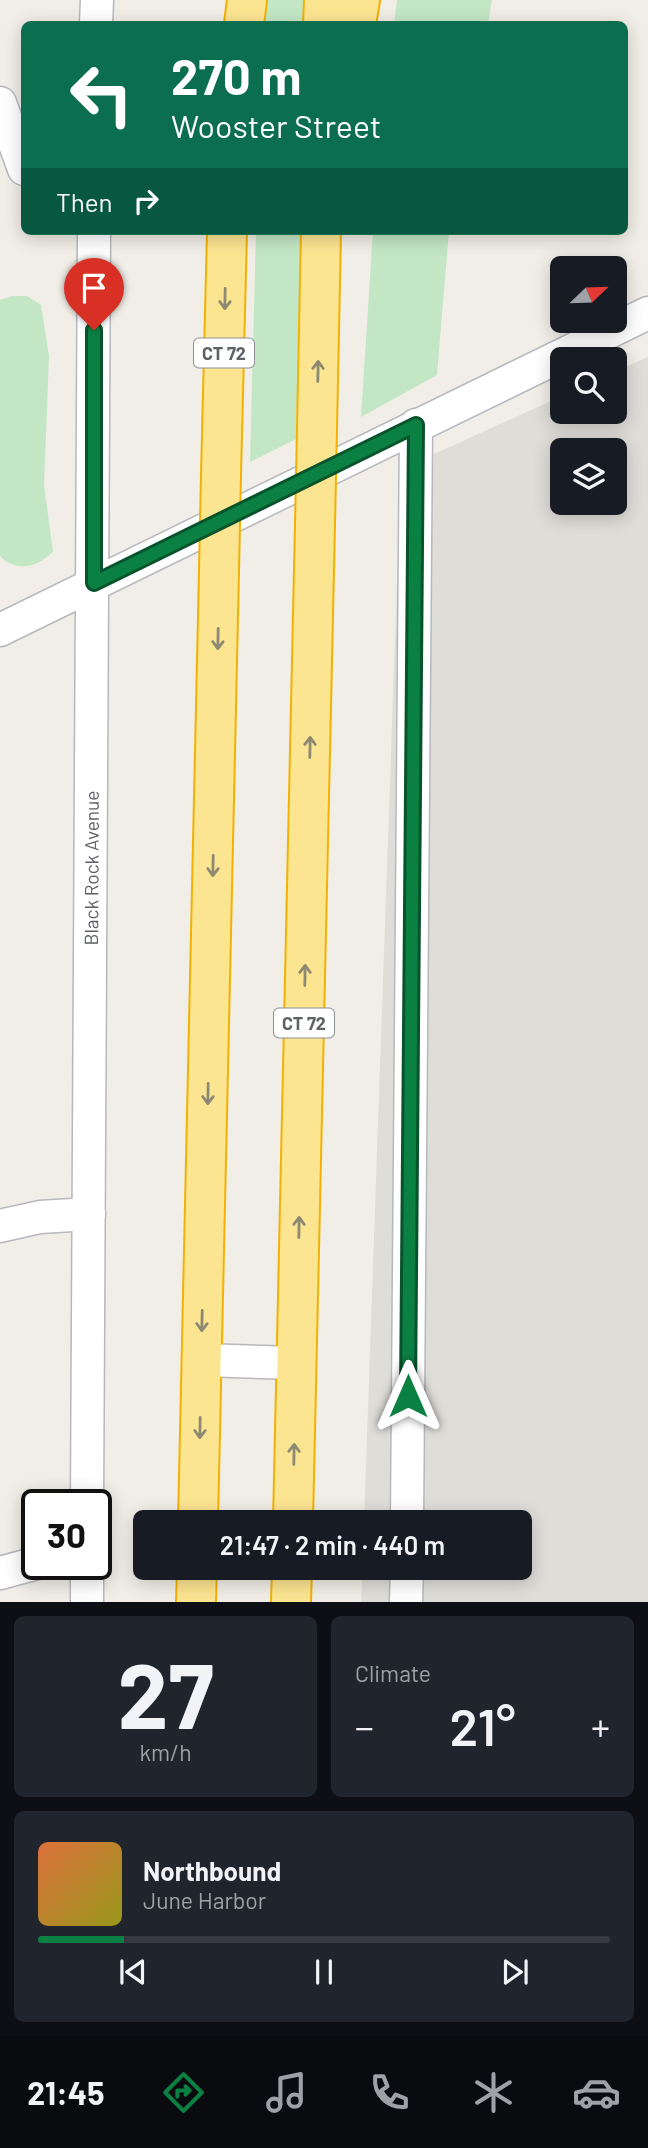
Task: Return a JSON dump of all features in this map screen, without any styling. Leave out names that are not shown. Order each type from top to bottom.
[{"type":"highway","points":[[232,0],[232,21]]},
{"type":"highway","points":[[244,21],[247,0]]},
{"type":"highway","points":[[323,21],[324,0]]},
{"type":"highway","points":[[356,21],[360,0]]},
{"type":"highway","name":"CT 72","points":[[198,1510],[227,235]]},
{"type":"highway","name":"CT 72","points":[[293,1510],[321,235]]},
{"type":"highway","points":[[320,313],[331,235]]},
{"type":"highway","points":[[196,1602],[197,1580]]},
{"type":"highway","points":[[291,1602],[292,1580]]},
{"type":"street","points":[[96,21],[97,0]]},
{"type":"street","points":[[0,103],[21,161]]},
{"type":"street","name":"Black Rock Avenue","points":[[87,1489],[94,235]]},
{"type":"street","points":[[0,630],[648,313]]},
{"type":"street","points":[[407,1510],[416,425]]},
{"type":"street","points":[[0,1226],[40,1217],[89,1214]]},
{"type":"street","points":[[202,1360],[296,1363]]},
{"type":"street","points":[[0,1573],[21,1567]]},
{"type":"street","points":[[87,1580],[87,1602]]},
{"type":"street","points":[[406,1602],[407,1580]]},
{"type":"shaded area","points":[[648,357],[648,1602],[361,1602],[362,1580],[532,1580],[532,1510],[364,1510],[401,469],[550,401],[550,424],[627,424],[627,366]]},
{"type":"green space","points":[[262,0],[307,0],[306,21],[261,21]]},
{"type":"green space","points":[[397,0],[492,0],[488,21],[394,21]]},
{"type":"green space","points":[[256,235],[301,235],[296,439],[250,462]]},
{"type":"green space","points":[[373,235],[449,235],[437,375],[361,417]]},
{"type":"green space","points":[[12,296],[27,296],[41,305],[49,356],[44,485],[53,552],[27,566],[13,565],[0,556],[0,300]]},
{"type":"route","points":[[94,330],[94,583],[416,425],[408,1396]]}]
